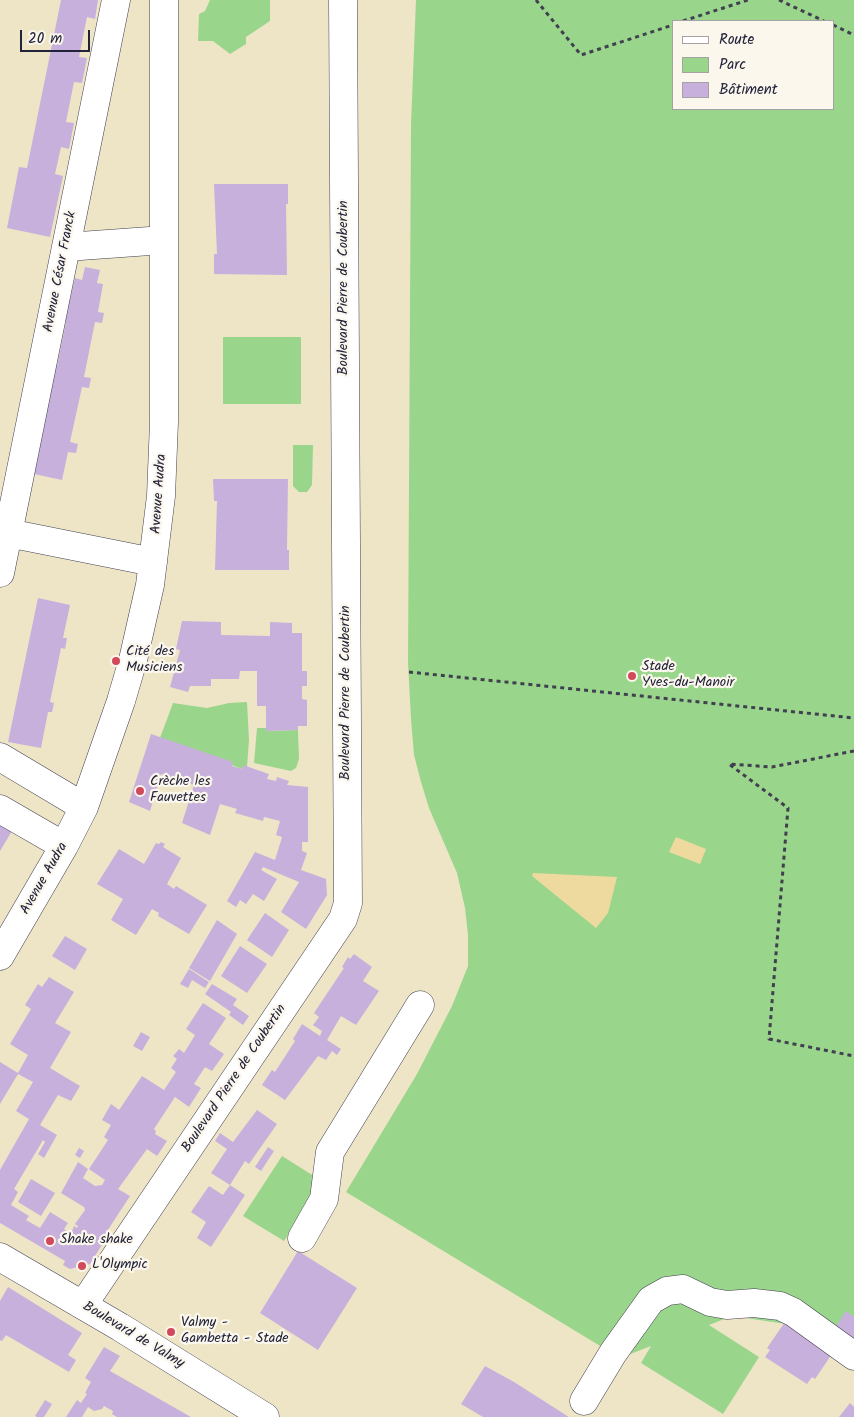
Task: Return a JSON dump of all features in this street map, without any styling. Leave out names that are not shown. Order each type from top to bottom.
[{"type":"street","name":"Avenue César Franck","points":[[0,573],[5,539],[116,0]]},
{"type":"street","name":"Avenue Audra","points":[[0,956],[64,846],[84,807],[113,726],[133,660],[153,562],[163,468],[164,0]]},
{"type":"street","name":"Boulevard Pierre de Coubertin","points":[[83,1305],[343,919],[348,903],[343,0]]},
{"type":"street","points":[[66,247],[164,240]]},
{"type":"street","points":[[5,539],[153,562]]},
{"type":"street","points":[[0,758],[84,807]]},
{"type":"street","points":[[0,809],[64,846]]},
{"type":"street","points":[[302,1238],[324,1199],[330,1152],[420,1006]]},
{"type":"street","name":"Boulevard de Valmy","points":[[0,1257],[83,1305],[265,1417]]},
{"type":"street","points":[[584,1401],[613,1353],[651,1300],[667,1291],[683,1289],[710,1302],[727,1305],[754,1303],[780,1306],[793,1312],[854,1356]]},
{"type":"path","points":[[536,0],[581,55],[672,25]]},
{"type":"path","points":[[686,20],[748,0]]},
{"type":"path","points":[[779,0],[822,20]]},
{"type":"path","points":[[834,25],[854,35]]},
{"type":"path","points":[[409,672],[854,718]]},
{"type":"path","points":[[854,751],[772,767],[729,764],[788,808],[769,1040],[854,1056]]},
{"type":"green space","points":[[210,0],[270,0],[270,21],[246,37],[246,44],[230,54],[213,41],[198,41],[199,14],[205,11]]},
{"type":"green space","name":"Stade Yves-du-Manoir","points":[[416,0],[854,0],[854,1334],[732,1316],[709,1325],[759,1357],[723,1414],[641,1363],[651,1346],[620,1358],[346,1192],[417,1074],[452,1006],[468,966],[468,935],[465,908],[457,873],[429,808],[414,755],[408,663],[411,124]]},
{"type":"green space","points":[[223,337],[301,337],[301,404],[223,404]]},
{"type":"green space","points":[[293,445],[313,445],[312,485],[307,492],[299,492],[293,486]]},
{"type":"green space","points":[[247,702],[249,740],[247,767],[242,769],[160,738],[173,703],[207,708],[229,703]]},
{"type":"green space","points":[[257,728],[266,728],[267,731],[298,730],[299,759],[296,768],[291,771],[254,763]]},
{"type":"green space","points":[[282,1156],[317,1178],[315,1194],[284,1241],[243,1216]]},
{"type":"sand","points":[[676,837],[706,849],[700,864],[669,852]]},
{"type":"sand","points":[[533,873],[617,877],[608,913],[596,928],[532,876]]},
{"type":"building","points":[[61,0],[98,0],[95,19],[87,17],[79,57],[87,58],[82,83],[74,82],[66,122],[74,123],[69,149],[61,147],[55,174],[63,176],[50,237],[7,228],[19,167],[27,168]]},
{"type":"building","points":[[214,184],[288,184],[288,204],[286,204],[287,275],[214,274],[214,254],[217,254]]},
{"type":"building","points":[[85,267],[100,270],[97,283],[103,284],[98,312],[104,313],[102,323],[95,322],[84,377],[91,378],[89,388],[82,387],[70,442],[78,444],[76,453],[68,452],[62,480],[34,474],[39,453],[36,452],[40,430],[43,431],[52,387],[49,387],[54,366],[57,366],[66,322],[63,321],[67,299],[70,300],[75,278],[82,280]]},
{"type":"building","points":[[213,479],[288,479],[287,550],[289,550],[289,570],[215,570],[217,501],[214,501]]},
{"type":"building","points":[[38,598],[70,605],[63,638],[67,638],[65,649],[61,648],[50,702],[54,703],[52,712],[48,712],[41,748],[8,742]]},
{"type":"building","points":[[182,621],[221,622],[221,635],[270,636],[270,622],[292,623],[292,633],[302,633],[302,671],[307,671],[307,686],[302,686],[302,699],[307,700],[307,726],[298,726],[298,730],[266,731],[266,706],[257,706],[257,671],[240,671],[239,679],[211,679],[211,686],[190,686],[188,692],[170,687],[180,650],[176,649]]},
{"type":"building","points":[[151,734],[233,762],[232,766],[242,769],[243,765],[269,774],[267,779],[276,781],[277,777],[289,781],[287,785],[308,787],[308,842],[302,842],[302,851],[307,853],[301,870],[326,879],[327,895],[306,929],[281,912],[299,882],[263,867],[261,870],[277,879],[264,901],[253,894],[246,904],[240,900],[236,907],[227,901],[255,852],[275,860],[282,837],[276,835],[280,821],[264,817],[263,821],[235,813],[237,809],[220,804],[210,835],[182,823],[194,785],[161,774],[150,811],[129,802]]},
{"type":"building","points":[[0,817],[15,826],[0,851]]},
{"type":"building","points":[[161,842],[165,844],[163,847],[181,858],[167,884],[174,889],[176,886],[207,905],[189,934],[158,916],[159,913],[152,909],[136,935],[111,920],[123,899],[97,884],[119,849],[144,864],[156,843],[159,844]]},
{"type":"building","points":[[265,913],[289,930],[272,957],[247,940]]},
{"type":"building","points":[[217,920],[237,934],[210,981],[189,968]]},
{"type":"building","points":[[65,936],[87,949],[75,970],[52,956]]},
{"type":"building","points":[[240,946],[267,964],[247,993],[221,976]]},
{"type":"building","points":[[354,954],[372,967],[363,981],[379,991],[356,1025],[341,1016],[327,1040],[341,1049],[337,1055],[332,1051],[326,1060],[318,1056],[285,1100],[262,1085],[272,1070],[275,1072],[295,1041],[293,1039],[302,1024],[320,1036],[322,1031],[313,1025],[319,1017],[314,1013],[344,968],[342,967],[348,957],[350,959]]},
{"type":"building","points":[[189,969],[209,982],[205,988],[192,980],[188,988],[180,984]]},
{"type":"building","points":[[49,977],[74,992],[55,1023],[71,1032],[50,1068],[80,1086],[71,1101],[58,1095],[40,1125],[57,1135],[44,1158],[38,1154],[45,1142],[43,1140],[14,1189],[18,1192],[11,1205],[29,1216],[26,1220],[40,1228],[50,1212],[68,1223],[64,1229],[68,1232],[72,1231],[74,1226],[77,1228],[78,1226],[75,1224],[85,1210],[84,1207],[61,1193],[78,1162],[88,1169],[83,1178],[95,1186],[102,1185],[105,1180],[89,1169],[108,1140],[104,1137],[111,1125],[102,1120],[111,1104],[119,1110],[142,1076],[164,1090],[176,1072],[171,1068],[177,1059],[173,1056],[179,1049],[184,1053],[195,1035],[186,1029],[203,1003],[226,1018],[209,1044],[224,1054],[212,1071],[205,1067],[194,1084],[201,1088],[189,1107],[175,1097],[154,1129],[156,1131],[155,1134],[167,1141],[157,1156],[147,1149],[118,1189],[130,1196],[102,1239],[105,1240],[90,1264],[70,1269],[63,1265],[65,1261],[0,1223],[0,1170],[29,1119],[16,1111],[33,1082],[18,1074],[0,1104],[0,1062],[18,1073],[28,1055],[10,1044],[31,1009],[25,1005],[38,984],[42,987]]},
{"type":"building","points":[[212,984],[237,999],[233,1005],[249,1016],[243,1025],[229,1015],[231,1012],[205,994]]},
{"type":"building","points":[[141,1032],[150,1037],[142,1051],[133,1046]]},
{"type":"building","points":[[257,1110],[277,1124],[249,1164],[245,1161],[230,1185],[211,1173],[227,1149],[215,1141],[220,1133],[233,1142]]},
{"type":"building","points":[[268,1147],[274,1151],[261,1171],[255,1167]]},
{"type":"building","points":[[79,1148],[84,1151],[80,1158],[75,1155]]},
{"type":"building","points":[[31,1179],[55,1193],[41,1216],[18,1202]]},
{"type":"building","points":[[230,1185],[245,1195],[211,1247],[197,1238],[206,1222],[191,1212],[209,1186],[223,1195]]},
{"type":"building","points":[[298,1251],[357,1288],[318,1350],[260,1313]]},
{"type":"building","points":[[8,1287],[82,1333],[68,1355],[76,1360],[69,1372],[6,1335],[2,1341],[0,1340],[0,1301]]},
{"type":"building","points":[[846,1311],[854,1317],[854,1345],[833,1331]]},
{"type":"building","points":[[787,1319],[834,1351],[815,1379],[812,1377],[807,1384],[765,1357],[770,1350],[767,1348]]},
{"type":"building","points":[[104,1347],[120,1356],[110,1371],[191,1417],[117,1417],[112,1414],[113,1411],[104,1406],[102,1409],[94,1411],[88,1407],[82,1417],[66,1417],[77,1400],[81,1403],[87,1394],[85,1393],[91,1382],[85,1378]]},
{"type":"building","points":[[485,1366],[569,1417],[483,1417],[461,1404]]},
{"type":"building","points":[[45,1400],[52,1404],[44,1417],[35,1416]]},
{"type":"building","points":[[850,1403],[854,1407],[854,1417],[839,1417]]},
{"type":"place","name":"Cité des Musiciens","points":[[116,661]]},
{"type":"place","name":"Stade Yves-du-Manoir","points":[[632,676]]},
{"type":"place","name":"Crèche les Fauvettes","points":[[140,791]]},
{"type":"place","name":"Shake shake","points":[[50,1241]]},
{"type":"place","name":"L'Olympic","points":[[82,1266]]},
{"type":"place","name":"Valmy - Gambetta - Stade","points":[[171,1332]]}]
